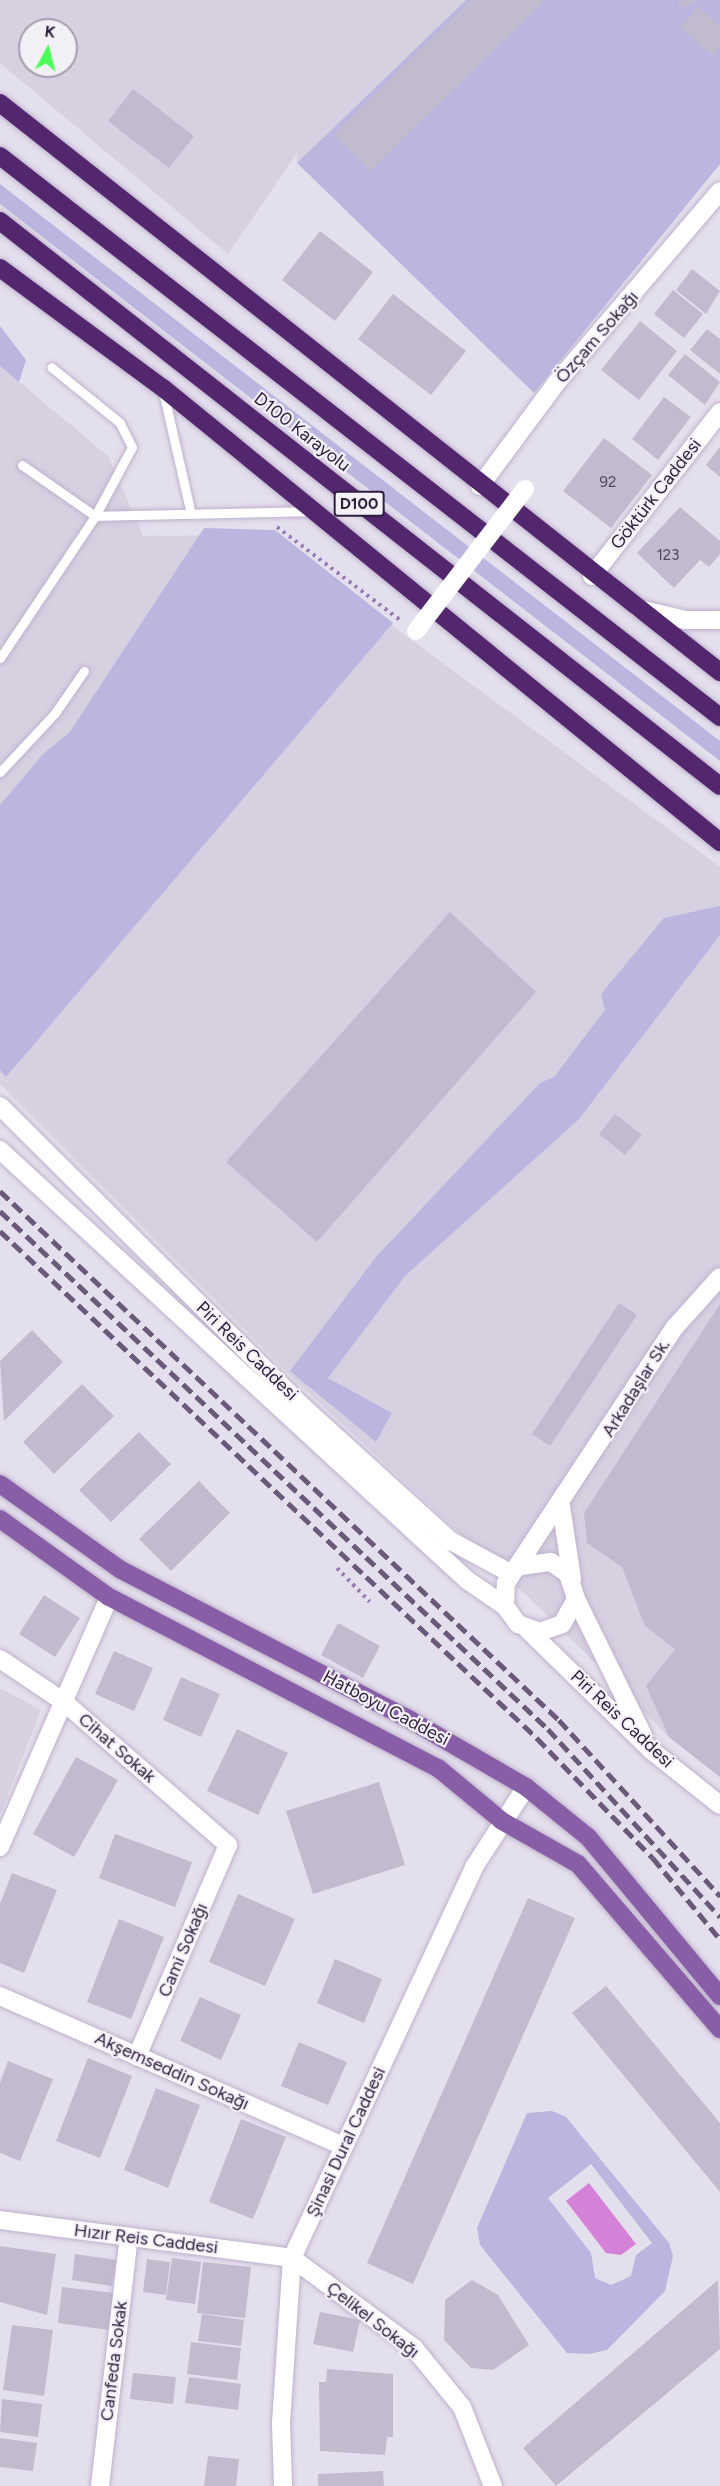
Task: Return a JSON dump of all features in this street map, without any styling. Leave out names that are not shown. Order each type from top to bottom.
[{"type":"highway","points":[[0,106],[592,576],[720,672]]},
{"type":"highway","name":"D100 Karayolu","points":[[0,156],[720,717]]},
{"type":"highway","name":"D100 Karayolu","points":[[0,220],[720,786]]},
{"type":"highway","points":[[0,268],[163,388],[317,511],[720,842]]},
{"type":"main road","name":"Hatboyu Caddesi","points":[[0,1484],[121,1570],[407,1718],[526,1787],[596,1844],[720,1996]]},
{"type":"main road","name":"Hatboyu Caddesi","points":[[0,1519],[109,1597],[438,1768],[502,1821],[578,1864],[720,2029]]},
{"type":"street","name":"Özçam Sokağı","points":[[480,486],[557,382],[720,191]]},
{"type":"street","name":"Göktürk Caddesi","points":[[592,576],[720,412]]},
{"type":"street","points":[[416,631],[525,489]]},
{"type":"street","points":[[634,608],[686,620],[720,620]]},
{"type":"street","name":"Piri Reis Caddesi","points":[[0,1106],[302,1406],[451,1541],[516,1570]]},
{"type":"street","name":"Piri Reis Caddesi","points":[[0,1150],[467,1580],[505,1606]]},
{"type":"street","name":"Arkadaşlar Sk.","points":[[516,1570],[561,1506],[675,1327],[720,1277]]},
{"type":"street","points":[[561,1506],[574,1591],[562,1624],[528,1630],[505,1606],[516,1570],[551,1562],[574,1591],[651,1750]]},
{"type":"street","points":[[0,1847],[109,1597]]},
{"type":"street","name":"Piri Reis Caddesi","points":[[528,1630],[651,1750],[720,1805]]},
{"type":"street","name":"Cihat Sokak","points":[[0,1659],[64,1702],[228,1845]]},
{"type":"street","name":"Şinasi Dural Caddesi","points":[[283,2486],[281,2422],[292,2258],[474,1867],[526,1787]]},
{"type":"street","name":"Cami Sokağı","points":[[137,2056],[228,1845]]},
{"type":"street","name":"Akşemseddin Sokağı","points":[[0,1996],[344,2146]]},
{"type":"street","name":"Hızır Reis Caddesi","points":[[0,2220],[292,2258]]},
{"type":"street","name":"Canfeda Sokak","points":[[100,2486],[129,2237]]},
{"type":"street","name":"Çelikel Sokağı","points":[[292,2258],[414,2348],[462,2407],[493,2486]]},
{"type":"lane","points":[[0,658],[95,516],[129,458],[129,435],[51,367]]},
{"type":"lane","points":[[163,388],[191,514]]},
{"type":"lane","points":[[22,465],[95,516],[317,511]]},
{"type":"lane","points":[[0,772],[55,713],[84,671]]},
{"type":"path","points":[[259,513],[416,631]]},
{"type":"path","points":[[337,1568],[370,1602]]},
{"type":"shaded area","points":[[0,0],[466,0],[297,163],[297,153],[228,254],[0,63]]},
{"type":"shaded area","points":[[466,0],[720,0],[720,164],[534,393],[297,163]]},
{"type":"shaded area","points":[[0,184],[720,741],[720,761],[0,204]]},
{"type":"shaded area","points":[[0,326],[26,360],[19,382],[0,366]]},
{"type":"shaded area","points":[[0,366],[108,456],[143,536],[269,535],[720,867],[720,1777],[669,1737],[539,1607],[293,1378],[0,1084]]},
{"type":"shaded area","points":[[204,528],[275,530],[393,623],[6,1077],[0,1070],[0,805],[43,754],[69,733]]},
{"type":"shaded area","points":[[720,906],[720,935],[579,1119],[405,1276],[328,1378],[392,1413],[376,1442],[290,1371],[376,1257],[540,1083],[554,1077],[605,1010],[601,994],[664,918]]},
{"type":"shaded area","points":[[0,1688],[41,1710],[0,1815]]},
{"type":"shaded area","points":[[552,2111],[566,2117],[669,2243],[673,2256],[665,2291],[607,2350],[589,2354],[567,2353],[480,2245],[477,2228],[527,2113]],"holes":[[[591,2164],[652,2243],[636,2255],[631,2276],[611,2285],[595,2278],[591,2253],[548,2198]]]},
{"type":"shaded area","points":[[589,2183],[636,2244],[621,2255],[606,2253],[566,2201]]},
{"type":"building","points":[[471,0],[545,0],[370,171],[334,134]]},
{"type":"building","points":[[678,0],[700,0],[681,8]]},
{"type":"building","points":[[698,7],[720,26],[720,46],[712,55],[680,27]]},
{"type":"building","points":[[133,89],[194,136],[169,168],[108,121]]},
{"type":"building","points":[[320,231],[373,272],[335,321],[282,280]]},
{"type":"building","points":[[692,269],[720,291],[706,314],[676,290]]},
{"type":"building","points":[[673,290],[703,314],[684,338],[654,314]]},
{"type":"building","points":[[393,294],[466,351],[431,395],[358,339]]},
{"type":"building","points":[[640,321],[677,351],[639,400],[601,370]]},
{"type":"building","points":[[707,329],[720,339],[720,374],[690,350]]},
{"type":"building","points":[[685,354],[720,382],[705,405],[668,375]]},
{"type":"building","points":[[664,397],[691,417],[658,460],[632,439]]},
{"type":"building","points":[[604,438],[652,475],[611,528],[563,491]]},
{"type":"building","points":[[720,447],[720,477],[706,465]]},
{"type":"building","points":[[680,507],[720,541],[720,554],[709,567],[700,560],[674,588],[637,553]]},
{"type":"building","points":[[450,912],[536,992],[317,1242],[226,1162]]},
{"type":"building","points":[[615,1114],[642,1135],[625,1155],[599,1134]]},
{"type":"building","points":[[619,1303],[637,1315],[550,1446],[532,1434]]},
{"type":"building","points":[[720,1304],[720,1777],[669,1737],[646,1686],[675,1649],[645,1626],[622,1567],[587,1543],[584,1513]]},
{"type":"building","points":[[32,1330],[63,1362],[4,1421],[0,1361]]},
{"type":"building","points":[[82,1384],[114,1416],[54,1474],[23,1442]]},
{"type":"building","points":[[139,1432],[171,1464],[111,1522],[79,1490]]},
{"type":"building","points":[[199,1481],[230,1513],[171,1571],[139,1539]]},
{"type":"building","points":[[44,1595],[80,1618],[55,1657],[19,1634]]},
{"type":"building","points":[[338,1623],[380,1646],[363,1678],[321,1655]]},
{"type":"building","points":[[114,1651],[153,1668],[134,1711],[95,1694]]},
{"type":"building","points":[[181,1677],[220,1694],[201,1737],[163,1720]]},
{"type":"building","points":[[237,1729],[288,1753],[258,1815],[207,1791]]},
{"type":"building","points":[[76,1757],[118,1780],[74,1857],[33,1834]]},
{"type":"building","points":[[379,1782],[405,1865],[313,1894],[286,1811]]},
{"type":"building","points":[[115,1834],[192,1862],[175,1907],[99,1878]]},
{"type":"building","points":[[12,1873],[57,1890],[24,1973],[0,1963],[0,1904]]},
{"type":"building","points":[[238,1894],[295,1919],[265,1986],[209,1962]]},
{"type":"building","points":[[528,1898],[575,1918],[413,2284],[367,2263]]},
{"type":"building","points":[[119,1919],[164,1937],[131,2019],[87,2002]]},
{"type":"building","points":[[335,1959],[382,1979],[364,2023],[317,2003]]},
{"type":"building","points":[[606,1986],[720,2123],[720,2192],[572,2013]]},
{"type":"building","points":[[200,1997],[241,2015],[221,2060],[180,2041]]},
{"type":"building","points":[[299,2042],[347,2062],[328,2105],[281,2086]]},
{"type":"building","points":[[88,2058],[132,2076],[100,2158],[56,2141]]},
{"type":"building","points":[[8,2061],[53,2079],[20,2161],[0,2153],[0,2083]]},
{"type":"building","points":[[156,2088],[200,2105],[168,2188],[124,2170]]},
{"type":"building","points":[[241,2119],[286,2137],[253,2219],[209,2202]]},
{"type":"building","points":[[0,2246],[56,2254],[47,2315],[0,2302]]},
{"type":"building","points":[[75,2254],[116,2260],[112,2286],[72,2280]]},
{"type":"building","points":[[172,2258],[201,2262],[195,2304],[166,2300]]},
{"type":"building","points":[[147,2259],[170,2262],[166,2295],[143,2292]]},
{"type":"building","points":[[203,2262],[251,2267],[245,2318],[197,2313]]},
{"type":"building","points":[[472,2280],[498,2295],[529,2345],[493,2370],[471,2368],[444,2340],[445,2300]]},
{"type":"building","points":[[718,2280],[720,2349],[556,2486],[523,2448]]},
{"type":"building","points":[[62,2287],[114,2293],[109,2330],[58,2323]]},
{"type":"building","points":[[320,2312],[360,2320],[353,2352],[313,2344]]},
{"type":"building","points":[[202,2314],[244,2320],[241,2346],[198,2341]]},
{"type":"building","points":[[12,2325],[53,2330],[44,2396],[3,2390]]},
{"type":"building","points":[[191,2342],[241,2348],[237,2380],[187,2374]]},
{"type":"building","points":[[327,2369],[393,2374],[393,2437],[387,2437],[385,2455],[320,2451],[319,2382],[326,2382]]},
{"type":"building","points":[[133,2373],[176,2377],[173,2404],[130,2399]]},
{"type":"building","points":[[189,2377],[241,2384],[238,2410],[185,2403]]},
{"type":"building","points":[[2,2399],[42,2404],[38,2437],[0,2432]]},
{"type":"building","points":[[0,2438],[37,2443],[33,2471],[0,2467]]},
{"type":"building","points":[[208,2456],[239,2459],[236,2486],[204,2486]]},
{"type":"building","points":[[383,2471],[384,2486],[318,2486],[318,2474]]},
{"type":"railway","points":[[0,1191],[559,1720],[720,1896]]},
{"type":"railway","points":[[0,1211],[548,1729],[720,1917]]},
{"type":"railway","points":[[0,1231],[537,1738],[653,1858],[720,1939]]}]
